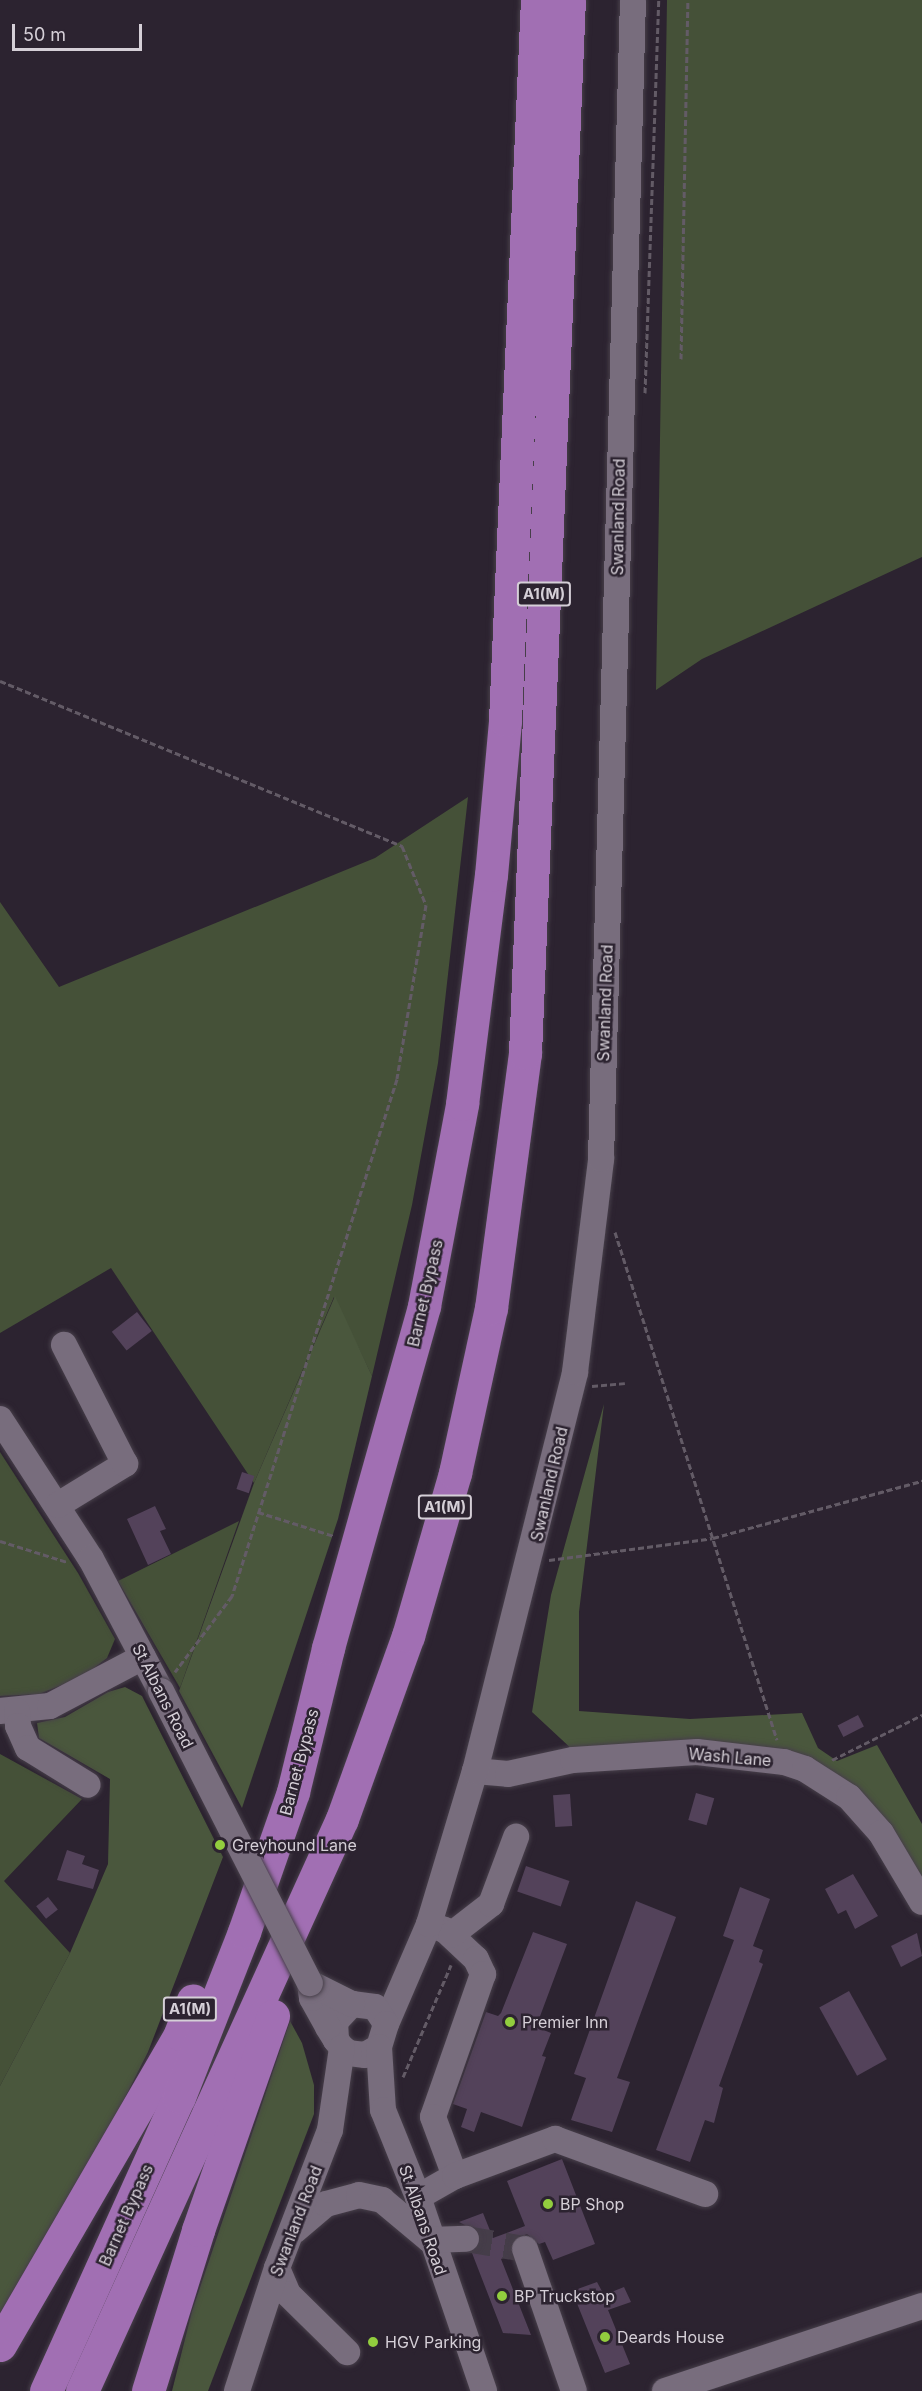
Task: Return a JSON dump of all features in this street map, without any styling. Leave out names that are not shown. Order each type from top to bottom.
[{"type":"highway","name":"Barnet Bypass","points":[[46,2391],[179,2097],[244,1932],[293,1792],[328,1648],[424,1306],[462,1104],[491,875],[505,720],[537,0]]},
{"type":"highway","name":"Barnet Bypass","points":[[82,2391],[342,1819],[408,1636],[455,1473],[491,1308],[510,1186],[525,1053],[538,810],[546,519],[569,0]]},
{"type":"highway","name":"A1(M)","points":[[0,2344],[180,2034],[328,1648]]},
{"type":"highway","name":"A1(M)","points":[[148,2391],[198,2230],[342,1819]]},
{"type":"street","name":"Swanland Road","points":[[237,2391],[277,2268],[330,2130],[339,2044],[335,2022],[373,2021],[447,1934],[475,1771],[572,1385],[601,1159],[633,0]]},
{"type":"street","points":[[58,1505],[125,1464],[64,1345]]},
{"type":"street","name":"St Albans Road","points":[[0,1419],[91,1558],[310,1983],[312,1998],[339,2044]]},
{"type":"street","points":[[88,1785],[28,1748],[9,1711],[50,1706],[143,1657]]},
{"type":"street","name":"Wash Lane","points":[[475,1771],[508,1774],[573,1760],[697,1752],[794,1766],[849,1797],[873,1824],[922,1902]]},
{"type":"street","points":[[455,2176],[433,2117],[483,1974],[476,1959],[447,1934],[491,1904],[516,1837]]},
{"type":"street","points":[[310,1983],[373,2021],[365,2055],[339,2044]]},
{"type":"street","name":"St Albans Road","points":[[373,2021],[382,2110],[418,2198],[430,2240],[484,2391]]},
{"type":"street","points":[[418,2198],[455,2176],[555,2139],[705,2194]]},
{"type":"street","points":[[292,2233],[326,2204],[359,2195],[382,2200],[430,2240],[466,2239]]},
{"type":"street","points":[[525,2249],[574,2391]]},
{"type":"street","points":[[277,2268],[288,2294],[347,2352]]},
{"type":"street","points":[[665,2391],[922,2306]]},
{"type":"path","points":[[681,359],[688,0]]},
{"type":"path","points":[[0,681],[402,846],[426,905],[397,1078],[232,1596],[161,1691]]},
{"type":"path","points":[[614,1231],[713,1538],[794,1766],[922,1715]]},
{"type":"path","points":[[572,1385],[609,1387],[625,1383]]},
{"type":"path","points":[[549,1560],[713,1538],[922,1481]]},
{"type":"path","points":[[258,1512],[331,1535]]},
{"type":"path","points":[[0,1541],[78,1565],[91,1558]]},
{"type":"path","points":[[400,2086],[447,1934]]},
{"type":"green space","points":[[667,0],[922,0],[922,557],[702,659],[656,690]]},
{"type":"green space","points":[[468,797],[438,1063],[412,1205],[372,1376],[334,1297],[254,1483],[111,1268],[0,1333],[0,902],[59,987],[375,858]]},
{"type":"green space","points":[[335,1296],[372,1376],[338,1519],[242,1808],[179,1691],[254,1483]]},
{"type":"green space","points":[[604,1404],[579,1612],[579,1711],[690,1719],[802,1713],[818,1748],[837,1761],[877,1745],[922,1824],[922,1890],[837,1775],[575,1752],[532,1712],[551,1595]]},
{"type":"green space","points":[[0,1452],[78,1573],[115,1639],[107,1658],[82,1677],[39,1694],[0,1696]]},
{"type":"green space","points":[[239,1521],[180,1688],[118,1581]]},
{"type":"green space","points":[[125,1687],[142,1696],[223,1857],[148,2052],[101,2145],[0,2320],[0,2086],[70,1953],[108,1864],[110,1779],[39,1738],[37,1723],[65,1717],[108,1692]]},
{"type":"green space","points":[[0,1754],[82,1799],[4,1881],[70,1953],[0,2086]]},
{"type":"green space","points":[[290,2021],[302,2043],[314,2085],[314,2114],[208,2391],[172,2391],[192,2311]]},
{"type":"building","points":[[137,1312],[152,1331],[127,1351],[112,1332]]},
{"type":"building","points":[[242,1472],[254,1476],[249,1493],[236,1489]]},
{"type":"building","points":[[155,1506],[166,1529],[160,1531],[171,1554],[148,1565],[127,1519]]},
{"type":"building","points":[[858,1715],[864,1727],[843,1737],[838,1725]]},
{"type":"building","points":[[696,1793],[714,1798],[707,1825],[688,1820]]},
{"type":"building","points":[[570,1794],[572,1826],[555,1827],[553,1795]]},
{"type":"building","points":[[67,1850],[85,1856],[82,1864],[99,1870],[93,1889],[57,1880]]},
{"type":"building","points":[[526,1866],[569,1881],[561,1907],[517,1892]]},
{"type":"building","points":[[853,1874],[878,1916],[855,1929],[846,1910],[838,1914],[825,1889]]},
{"type":"building","points":[[740,1887],[770,1899],[753,1946],[763,1950],[759,1962],[763,1964],[719,2086],[723,2088],[714,2123],[705,2120],[690,2162],[656,2150],[734,1940],[723,1936]]},
{"type":"building","points":[[48,1897],[58,1910],[46,1919],[36,1906]]},
{"type":"building","points":[[636,1901],[676,1917],[617,2078],[630,2082],[612,2132],[571,2120],[586,2078],[574,2074]]},
{"type":"building","points":[[533,1932],[567,1944],[536,2027],[551,2033],[542,2056],[546,2057],[522,2127],[481,2112],[474,2132],[461,2127],[467,2109],[453,2104],[486,2012],[498,2016],[501,2013]]},
{"type":"building","points":[[917,1933],[922,1956],[901,1967],[891,1946]]},
{"type":"building","points":[[849,1991],[887,2059],[857,2076],[819,2007]]},
{"type":"building","points":[[562,2159],[595,2244],[553,2260],[545,2242],[539,2244],[527,2234],[514,2239],[511,2255],[501,2259],[531,2335],[503,2333],[472,2253],[479,2246],[479,2232],[459,2222],[483,2213],[493,2238],[525,2226],[507,2181]]},
{"type":"building","name":"Deards House","points":[[597,2282],[604,2295],[624,2287],[631,2302],[608,2310],[630,2364],[605,2373],[572,2291]]},
{"type":"tunnel","points":[[466,2239],[525,2249]]},
{"type":"place","name":"Greyhound Lane","points":[[220,1845]]},
{"type":"place","name":"Premier Inn","points":[[510,2022]]},
{"type":"place","name":"BP Shop","points":[[548,2204]]},
{"type":"place","name":"BP Truckstop","points":[[502,2296]]},
{"type":"place","name":"Deards House","points":[[605,2337]]},
{"type":"place","name":"HGV Parking","points":[[373,2342]]}]
